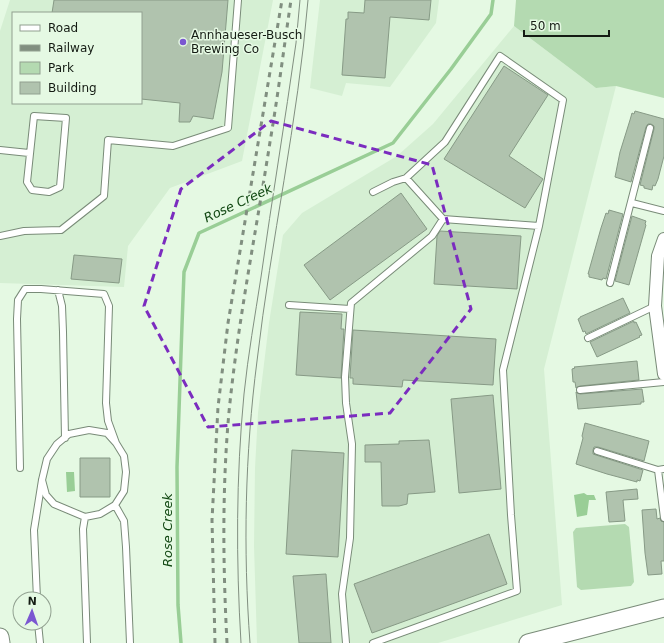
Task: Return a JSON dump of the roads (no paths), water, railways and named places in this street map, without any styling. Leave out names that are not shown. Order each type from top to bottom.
[{"type":"street","points":[[664,239],[658,256],[655,306],[662,335],[664,374]]},
{"type":"street","points":[[528,643],[664,608]]},
{"type":"street","points":[[0,637],[1,643]]},
{"type":"lane","points":[[0,236],[24,231],[61,230],[104,196],[108,140],[173,146],[228,128],[238,0]]},
{"type":"lane","points":[[373,192],[393,182],[406,178],[445,142],[500,56],[563,100],[539,226],[503,370],[517,591],[373,643]]},
{"type":"lane","points":[[34,116],[66,118],[60,187],[49,192],[32,190],[27,182],[29,153],[34,116]]},
{"type":"lane","points":[[610,283],[632,203],[650,128]]},
{"type":"lane","points":[[0,150],[29,153]]},
{"type":"lane","points":[[406,178],[443,219],[539,226]]},
{"type":"lane","points":[[632,203],[664,212]]},
{"type":"lane","points":[[346,643],[342,594],[350,538],[352,444],[346,403],[345,378],[351,302],[432,236],[443,219]]},
{"type":"lane","points":[[20,468],[16,353],[16,319],[18,300],[25,289],[41,288],[104,294],[108,306],[106,403],[108,421],[116,442],[124,456],[126,472],[124,491],[115,505],[100,514],[85,517],[54,504],[46,495],[42,480]]},
{"type":"lane","points":[[58,290],[62,306],[65,438]]},
{"type":"lane","points":[[289,305],[350,310]]},
{"type":"lane","points":[[588,338],[655,306]]},
{"type":"lane","points":[[580,390],[664,382]]},
{"type":"lane","points":[[37,591],[34,530],[47,459],[58,444],[69,434],[89,430],[107,433],[116,442]]},
{"type":"lane","points":[[597,451],[661,469],[664,518]]},
{"type":"lane","points":[[115,505],[124,521],[130,643]]},
{"type":"lane","points":[[85,517],[83,537],[87,643]]},
{"type":"lane","points":[[39,631],[40,643]]},
{"type":"waterway","name":"Rose Creek","points":[[181,643],[178,605],[177,467],[184,272],[199,233],[393,143],[451,69],[491,14],[493,0]]},
{"type":"tram line","points":[[241,643],[238,581],[238,487],[241,425],[250,350],[296,43],[300,0]]},
{"type":"tram line","points":[[250,643],[246,572],[246,502],[253,396],[269,271],[298,90],[308,0]]},
{"type":"railway","points":[[215,643],[212,520],[218,407],[228,323],[282,0]]},
{"type":"railway","points":[[227,643],[224,528],[225,470],[229,412],[242,310],[273,124],[291,0]]},
{"type":"place","name":"Annhaueser-Busch Brewing Co","points":[[183,42]]}]
